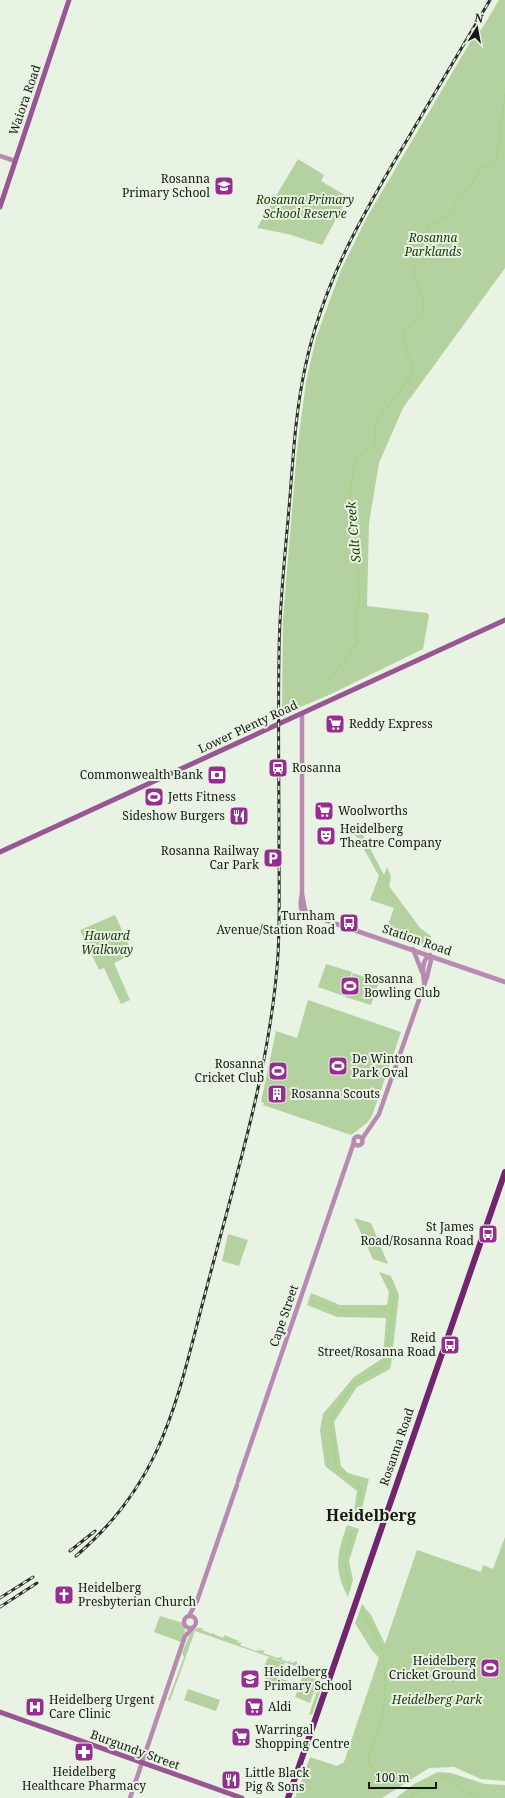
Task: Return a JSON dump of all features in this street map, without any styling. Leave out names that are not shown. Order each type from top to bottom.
[{"type":"highway","name":"Rosanna Road","points":[[288,1798],[505,1172]]},
{"type":"main road","name":"Waiora Road","points":[[0,207],[70,0]]},
{"type":"main road","name":"Lower Plenty Road","points":[[0,852],[505,620]]},
{"type":"main road","name":"Burgundy Street","points":[[0,1712],[242,1798]]},
{"type":"street","points":[[0,156],[16,161]]},
{"type":"street","name":"Station Road","points":[[302,714],[302,909],[322,918],[505,982]]},
{"type":"street","points":[[413,949],[423,976],[424,983]]},
{"type":"street","points":[[423,976],[425,960],[430,955]]},
{"type":"street","points":[[356,1137],[356,1144],[361,1144],[369,1128],[379,1114],[424,983],[431,961],[430,955]]},
{"type":"street","points":[[356,1137],[369,1128]]},
{"type":"street","points":[[356,1137],[359,1137],[362,1140]]},
{"type":"street","name":"Cape Street","points":[[189,1616],[197,1601],[349,1159],[356,1144]]},
{"type":"street","name":"Cape Street","points":[[195,1618],[197,1601]]},
{"type":"street","points":[[130,1798],[186,1636],[196,1624],[195,1618],[189,1616],[185,1620],[186,1636]]},
{"type":"street","points":[[185,1625],[188,1628],[193,1628]]},
{"type":"green space","name":"Rosanna Parklands","points":[[499,0],[505,0],[505,268],[403,408],[379,463],[369,523],[367,606],[427,613],[429,615],[423,649],[331,694],[282,715],[283,619],[297,450],[306,382],[316,338],[341,270],[367,217],[478,29],[481,30]]},
{"type":"green space","name":"Rosanna Primary School Reserve","points":[[298,159],[324,175],[321,181],[348,197],[322,245],[288,234],[257,228]]},
{"type":"green space","points":[[341,827],[359,827],[384,875],[387,867],[391,877],[389,886],[420,928],[431,936],[428,947],[385,933],[394,908],[370,900],[379,876],[357,837]]},
{"type":"green space","name":"Haward Walkway","points":[[115,915],[133,954],[114,963],[130,1000],[121,1004],[104,968],[99,970],[80,930]]},
{"type":"green space","points":[[326,964],[352,972],[344,996],[318,987]]},
{"type":"green space","points":[[353,973],[379,982],[371,1005],[345,997]]},
{"type":"green space","points":[[308,1000],[401,1032],[372,1116],[367,1123],[351,1135],[263,1105],[264,1103],[261,1102],[276,1031],[297,1038]]},
{"type":"green space","points":[[354,1218],[371,1223],[388,1264],[373,1259]]},
{"type":"green space","points":[[228,1234],[248,1240],[239,1266],[222,1261]]},
{"type":"green space","points":[[379,1272],[391,1276],[399,1295],[390,1369],[357,1387],[334,1422],[341,1466],[348,1473],[369,1479],[359,1521],[353,1519],[357,1491],[325,1466],[320,1430],[323,1414],[354,1377],[383,1358],[386,1318],[337,1317],[307,1305],[311,1293],[340,1305],[387,1305],[389,1292]]},
{"type":"green space","points":[[347,1525],[359,1529],[349,1561],[353,1580],[348,1597],[343,1587],[338,1569],[339,1553]]},
{"type":"green space","name":"Heidelberg Park","points":[[505,1537],[505,1781],[481,1779],[454,1767],[429,1768],[382,1798],[295,1798],[310,1757],[337,1766],[344,1762],[379,1658],[371,1649],[355,1623],[362,1604],[371,1615],[385,1644],[417,1550],[481,1572],[483,1565],[493,1569]]},
{"type":"green space","points":[[160,1616],[183,1623],[185,1631],[181,1642],[154,1632]]},
{"type":"green space","points":[[197,1628],[203,1628],[202,1630],[212,1634],[213,1632],[214,1634],[223,1638],[224,1635],[239,1641],[235,1643],[242,1642],[240,1645],[256,1651],[261,1648],[258,1651],[265,1650],[263,1653],[278,1658],[283,1656],[281,1659],[288,1662],[292,1660],[290,1662],[292,1663],[297,1661],[297,1664],[314,1670],[317,1669],[324,1674],[325,1678],[312,1715],[309,1714],[322,1677],[321,1675],[195,1631],[170,1701],[168,1700],[184,1657],[182,1653],[190,1634]]},
{"type":"green space","points":[[268,1657],[285,1663],[280,1676],[263,1670]]},
{"type":"green space","points":[[267,1674],[288,1681],[284,1690],[264,1683]]},
{"type":"green space","points":[[303,1675],[318,1680],[310,1703],[295,1697]]},
{"type":"green space","points":[[188,1689],[220,1700],[216,1711],[184,1700]]},
{"type":"green space","points":[[438,1772],[451,1773],[485,1784],[505,1785],[505,1798],[396,1798],[414,1784]]},
{"type":"waterway","name":"Salt Creek","points":[[330,679],[357,642],[355,628],[359,595],[357,565],[350,530],[349,508],[351,482],[357,455],[375,445],[376,422],[414,372],[405,348],[405,328],[421,319],[424,301],[413,268],[426,259],[427,225],[453,215],[455,205],[473,182],[481,168],[496,161],[505,94]]},
{"type":"waterway","name":"Salt Creek","points":[[357,1518],[361,1491],[359,1485],[337,1469],[330,1420],[354,1383],[383,1366],[386,1362],[394,1297],[392,1291]]},
{"type":"waterway","points":[[312,1302],[347,1312],[383,1309],[392,1313]]},
{"type":"waterway","name":"Salt Creek","points":[[350,1590],[346,1567],[346,1554],[352,1531]]},
{"type":"waterway","name":"Salt Creek","points":[[362,1611],[376,1635],[382,1650],[385,1666],[384,1698],[381,1724],[370,1750],[368,1759],[374,1769],[382,1775],[401,1784]]},
{"type":"waterway","name":"Salt Creek","points":[[411,1796],[446,1777],[476,1798]]},
{"type":"railway","points":[[76,1556],[106,1528],[129,1498],[148,1468],[163,1436],[185,1369],[239,1168],[259,1084],[274,998],[279,940],[279,638],[281,601],[297,420],[305,368],[313,336],[334,276],[347,247],[393,163],[490,0]]},
{"type":"railway","points":[[70,1551],[95,1531]]},
{"type":"railway","points":[[0,1598],[33,1577]]},
{"type":"railway","points":[[0,1607],[37,1583]]},
{"type":"place","name":"Rosanna Primary School","points":[[224,186]]},
{"type":"place","name":"Reddy Express","points":[[335,724]]},
{"type":"place","name":"Rosanna","points":[[278,768]]},
{"type":"place","name":"Commonwealth Bank","points":[[217,775]]},
{"type":"place","name":"Jetts Fitness","points":[[154,797]]},
{"type":"place","name":"Woolworths","points":[[324,811]]},
{"type":"place","name":"Sideshow Burgers","points":[[239,816]]},
{"type":"place","name":"Heidelberg Theatre Company","points":[[326,836]]},
{"type":"place","name":"Rosanna Railway Car Park","points":[[273,858]]},
{"type":"place","name":"Turnham Avenue/Station Road","points":[[349,923]]},
{"type":"place","name":"Rosanna Bowling Club","points":[[350,986]]},
{"type":"place","name":"De Winton Park Oval","points":[[338,1066]]},
{"type":"place","name":"Rosanna Cricket Club","points":[[278,1071]]},
{"type":"place","name":"Rosanna Scouts","points":[[277,1094]]},
{"type":"place","name":"St James Road/Rosanna Road","points":[[488,1234]]},
{"type":"place","name":"Reid Street/Rosanna Road","points":[[450,1345]]},
{"type":"place","name":"Heidelberg Presbyterian Church","points":[[64,1595]]},
{"type":"place","name":"Heidelberg Cricket Ground","points":[[490,1668]]},
{"type":"place","name":"Heidelberg Primary School","points":[[250,1679]]},
{"type":"place","name":"Heidelberg Urgent Care Clinic","points":[[35,1707]]},
{"type":"place","name":"Aldi","points":[[254,1707]]},
{"type":"place","name":"Warringal Shopping Centre","points":[[241,1737]]},
{"type":"place","name":"Heidelberg Healthcare Pharmacy","points":[[84,1752]]},
{"type":"place","name":"Little Black Pig & Sons","points":[[231,1780]]},
{"type":"district","name":"Heidelberg","points":[[371,1515]]}]
